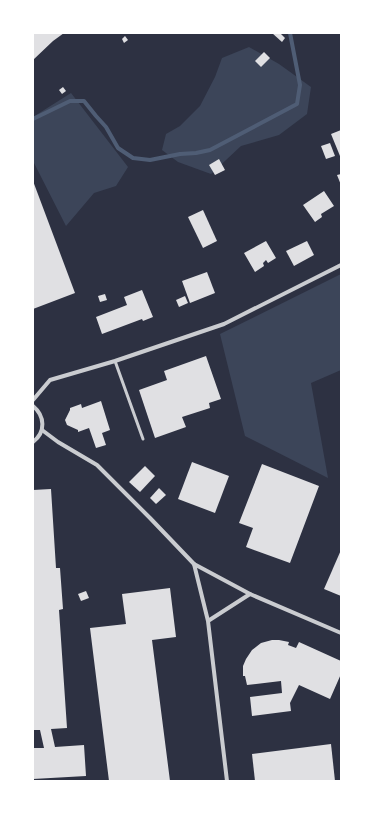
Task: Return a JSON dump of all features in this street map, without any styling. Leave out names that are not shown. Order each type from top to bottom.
[{"type":"street","points":[[33,400],[50,380],[114,361],[224,324],[341,265]]},
{"type":"street","points":[[33,406],[39,412],[42,420],[42,430],[40,435],[33,442]]},
{"type":"street","points":[[42,430],[58,442],[97,465],[194,564],[250,594],[341,633]]},
{"type":"street","points":[[194,564],[208,621],[227,781]]},
{"type":"street","points":[[208,621],[250,594]]},
{"type":"lane","points":[[114,361],[143,439]]},
{"type":"shaded area","points":[[249,47],[279,64],[311,87],[307,114],[279,135],[241,146],[211,174],[178,162],[162,150],[166,134],[180,126],[200,106],[215,77],[222,58]]},
{"type":"shaded area","points":[[71,93],[128,167],[116,186],[94,193],[66,226],[33,161],[33,117]]},
{"type":"shaded area","points":[[341,274],[341,370],[311,383],[328,478],[245,436],[220,334]]},
{"type":"building","points":[[35,33],[64,33],[33,60],[33,35]]},
{"type":"building","points":[[272,33],[280,33],[285,38],[282,42]]},
{"type":"building","points":[[125,36],[128,40],[124,43],[122,39]]},
{"type":"building","points":[[264,52],[270,58],[261,67],[255,61]]},
{"type":"building","points":[[63,87],[66,91],[62,94],[59,90]]},
{"type":"building","points":[[341,130],[341,156],[340,156],[331,134]]},
{"type":"building","points":[[330,143],[335,156],[326,159],[321,146]]},
{"type":"building","points":[[219,159],[225,170],[215,175],[209,165]]},
{"type":"building","points":[[341,174],[341,185],[337,175]]},
{"type":"building","points":[[33,181],[75,293],[33,309]]},
{"type":"building","points":[[324,191],[334,206],[321,214],[322,217],[315,222],[303,205]]},
{"type":"building","points":[[203,210],[217,241],[203,248],[188,217]]},
{"type":"building","points":[[266,241],[276,258],[268,263],[266,260],[263,263],[264,266],[255,272],[244,253]]},
{"type":"building","points":[[307,241],[314,255],[294,266],[286,251]]},
{"type":"building","points":[[207,272],[215,293],[190,303],[182,281]]},
{"type":"building","points":[[142,290],[153,317],[143,321],[142,319],[102,334],[96,317],[127,305],[124,297]]},
{"type":"building","points":[[105,294],[107,300],[100,302],[98,296]]},
{"type":"building","points":[[185,296],[188,303],[179,307],[176,300]]},
{"type":"building","points":[[206,356],[221,399],[209,403],[210,408],[182,417],[186,427],[155,438],[139,390],[167,380],[164,371]]},
{"type":"building","points":[[101,401],[110,430],[102,433],[106,445],[96,448],[89,428],[78,432],[78,430],[67,425],[65,420],[70,408],[81,404],[82,408]]},
{"type":"building","points":[[192,462],[229,476],[215,513],[178,499]]},
{"type":"building","points":[[262,464],[319,486],[290,563],[246,547],[253,528],[239,523]]},
{"type":"building","points":[[145,466],[155,476],[140,492],[129,482]]},
{"type":"building","points":[[159,488],[166,495],[156,504],[150,498]]},
{"type":"building","points":[[51,489],[56,568],[60,568],[63,609],[59,610],[67,728],[51,729],[55,747],[84,745],[86,776],[33,779],[33,748],[44,748],[40,730],[33,730],[33,490]]},
{"type":"building","points":[[341,550],[341,596],[324,589]]},
{"type":"building","points":[[170,588],[176,637],[152,640],[170,781],[109,781],[90,628],[126,624],[122,594]]},
{"type":"building","points":[[86,591],[89,598],[81,601],[78,594]]},
{"type":"building","points":[[272,640],[289,642],[288,645],[296,648],[299,642],[341,661],[341,674],[330,699],[299,685],[290,703],[291,711],[252,716],[250,697],[282,693],[281,681],[247,685],[245,676],[243,676],[243,666],[252,650],[261,643]]},
{"type":"building","points":[[331,744],[335,781],[255,781],[252,754]]},
{"type":"waterway","points":[[33,119],[70,101],[84,101],[106,127],[118,148],[133,158],[150,160],[210,150],[297,104],[300,85],[290,33]]}]
